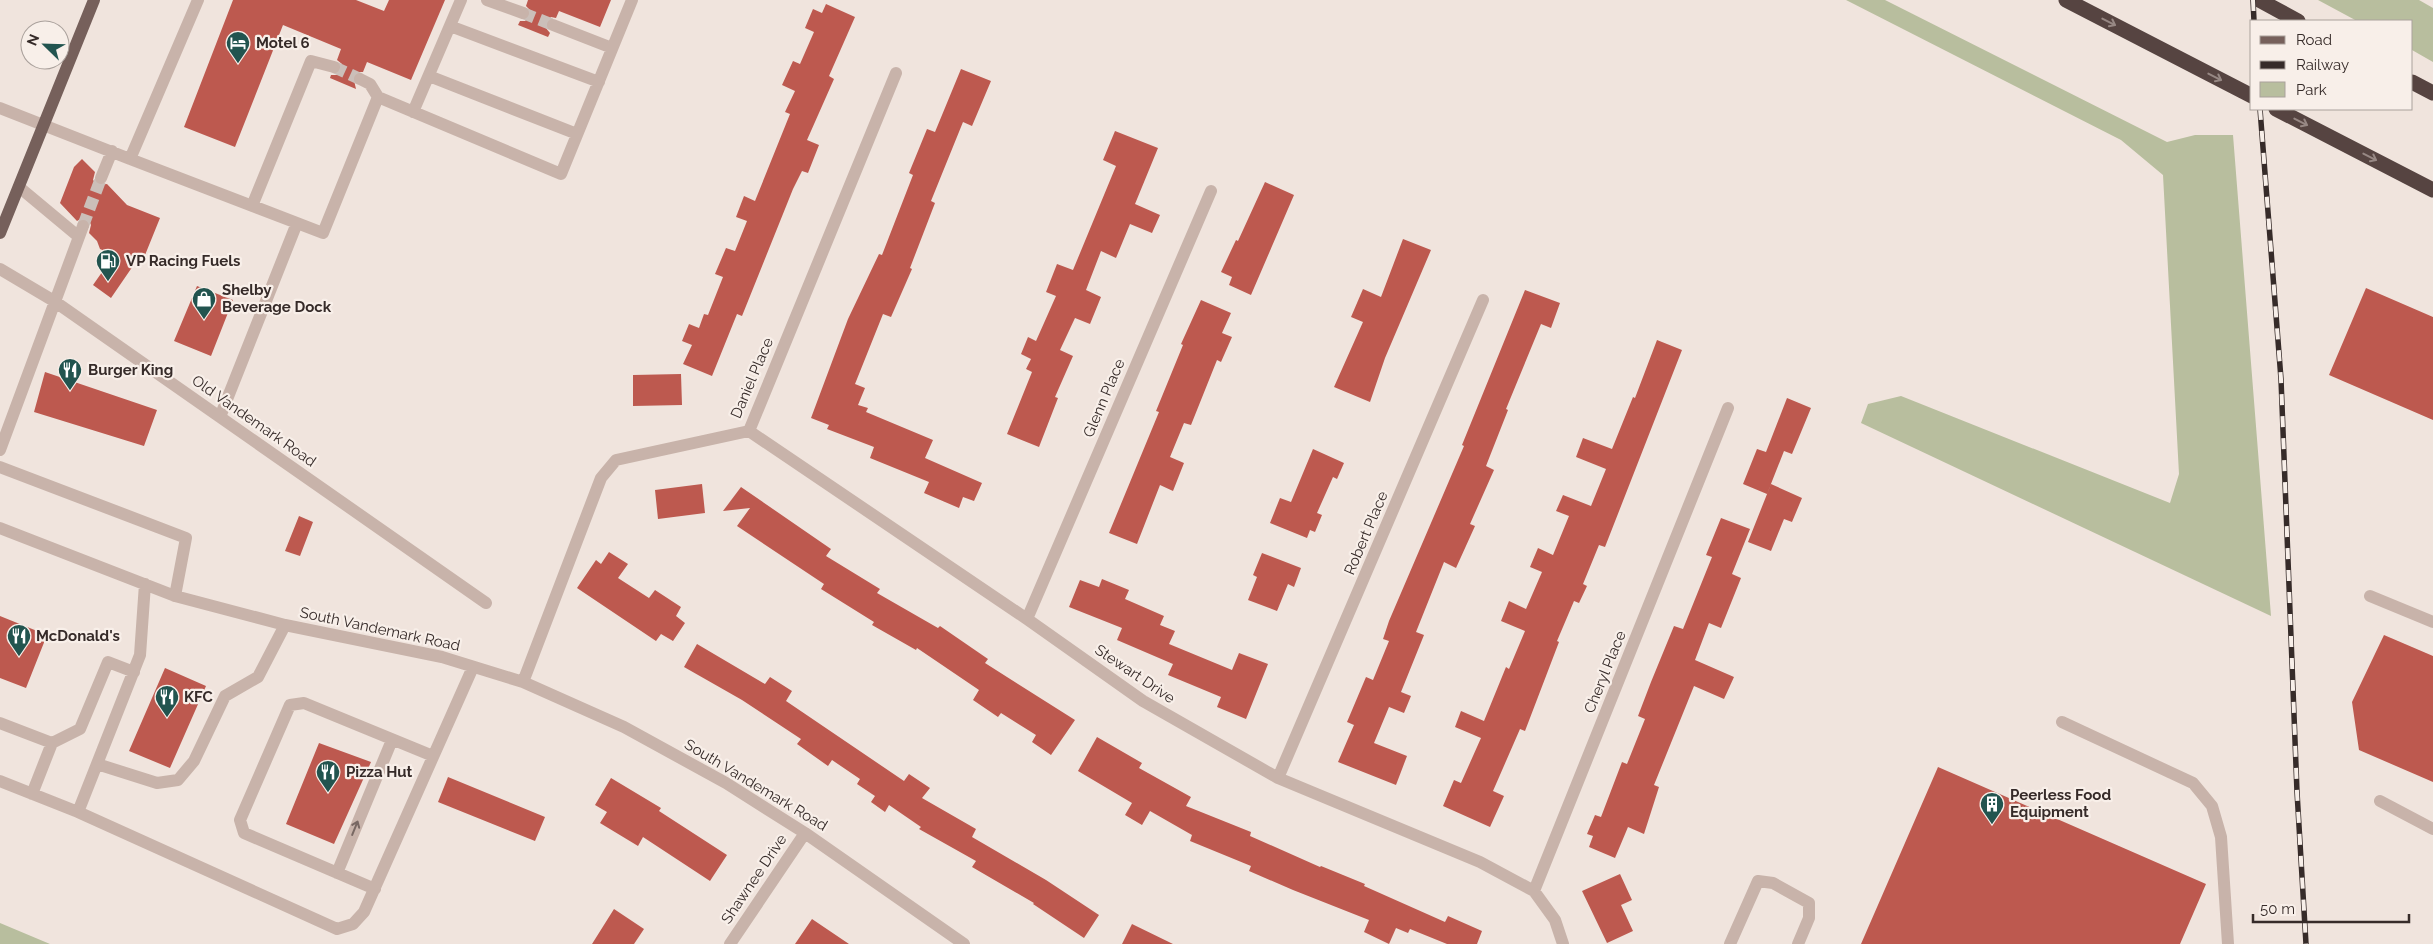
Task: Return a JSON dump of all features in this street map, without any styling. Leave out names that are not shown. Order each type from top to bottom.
[{"type":"highway","points":[[2066,0],[2250,95]]},
{"type":"highway","points":[[2259,0],[2296,20]]},
{"type":"highway","points":[[2413,83],[2433,93]]},
{"type":"highway","points":[[2278,110],[2433,190]]},
{"type":"main road","points":[[0,233],[94,0]]},
{"type":"street","points":[[130,159],[198,0]]},
{"type":"street","points":[[413,112],[461,0]]},
{"type":"street","points":[[487,0],[523,13]]},
{"type":"street","points":[[360,79],[370,84],[378,97],[561,174],[632,0]]},
{"type":"street","points":[[553,25],[612,48]]},
{"type":"street","points":[[450,26],[599,82]]},
{"type":"street","points":[[252,206],[311,61],[334,67]]},
{"type":"street","name":"Daniel Place","points":[[523,682],[601,478],[616,460],[749,431],[896,73]]},
{"type":"street","points":[[429,76],[577,134]]},
{"type":"street","points":[[0,108],[323,233],[378,97]]},
{"type":"street","points":[[102,178],[112,152]]},
{"type":"street","points":[[0,450],[81,231],[19,187]]},
{"type":"street","name":"Glenn Place","points":[[1027,619],[1211,191]]},
{"type":"street","points":[[220,417],[297,223]]},
{"type":"street","name":"Old Vandemark Road","points":[[0,269],[54,301],[486,602]]},
{"type":"street","name":"Robert Place","points":[[1278,778],[1483,300]]},
{"type":"street","name":"Cheryl Place","points":[[1534,891],[1728,408]]},
{"type":"street","name":"Stewart Drive","points":[[749,431],[1027,619],[1143,701],[1278,778],[1480,862],[1534,891]]},
{"type":"street","points":[[0,467],[186,538],[176,596]]},
{"type":"street","name":"South Vandemark Road","points":[[0,528],[176,596],[285,625],[442,656],[523,682],[624,727],[726,784],[805,833],[964,944]]},
{"type":"street","points":[[78,812],[140,655],[145,584]]},
{"type":"street","points":[[2370,596],[2433,622]]},
{"type":"street","points":[[97,764],[157,783],[178,780],[194,761],[226,696],[258,677],[285,625]]},
{"type":"street","points":[[32,794],[52,743],[80,729],[108,662],[134,672]]},
{"type":"street","points":[[0,781],[78,812],[337,929],[353,924],[364,912],[473,667]]},
{"type":"street","points":[[374,889],[244,833],[240,820],[290,705],[304,703],[433,756]]},
{"type":"street","points":[[2062,722],[2193,783],[2212,806],[2221,837],[2228,944]]},
{"type":"street","points":[[0,723],[52,743]]},
{"type":"street","points":[[337,873],[392,740]]},
{"type":"street","points":[[2380,801],[2433,829]]},
{"type":"street","name":"Shawnee Drive","points":[[730,944],[805,833]]},
{"type":"street","points":[[1730,944],[1758,881],[1773,883],[1809,903],[1809,918],[1798,944]]},
{"type":"street","points":[[1534,891],[1555,920],[1563,944]]},
{"type":"green space","points":[[1846,0],[1885,0],[2167,142],[2195,135],[2233,135],[2271,616],[1861,423],[1868,404],[1901,396],[2170,503],[2179,474],[2163,175],[2121,140]]},
{"type":"green space","points":[[2318,0],[2419,0],[2433,8],[2433,62],[2413,51],[2413,20],[2355,20]]},
{"type":"green space","points":[[0,923],[50,944],[0,944]]},
{"type":"building","points":[[233,0],[356,0],[384,11],[389,0],[445,0],[411,80],[367,62],[363,72],[356,72],[353,76],[356,89],[330,78],[331,75],[337,75],[342,70],[342,64],[337,60],[341,49],[283,25],[235,147],[184,127]]},
{"type":"building","points":[[528,0],[611,0],[600,27],[559,11],[556,18],[551,17],[546,22],[545,27],[550,33],[548,37],[518,25],[520,21],[525,21],[530,16],[531,11],[526,6]]},
{"type":"building","points":[[826,4],[855,17],[829,76],[834,79],[807,140],[819,145],[808,173],[802,171],[793,189],[742,316],[737,314],[712,376],[683,364],[692,345],[682,341],[689,324],[699,328],[704,314],[708,315],[723,277],[715,274],[726,248],[735,251],[747,221],[736,217],[744,196],[755,201],[790,114],[785,112],[795,91],[782,85],[793,61],[800,64],[814,32],[805,28],[813,9],[822,13]]},
{"type":"building","points":[[961,69],[991,81],[972,126],[963,122],[931,201],[935,203],[910,268],[912,269],[891,317],[883,314],[855,384],[865,388],[858,405],[868,408],[866,412],[933,440],[925,458],[982,483],[974,501],[963,497],[959,508],[924,493],[929,482],[870,458],[874,447],[827,429],[829,425],[811,418],[848,319],[879,254],[882,255],[913,175],[909,173],[927,129],[935,132]]},
{"type":"building","points":[[1115,131],[1158,148],[1135,204],[1160,215],[1152,233],[1130,224],[1116,258],[1101,251],[1086,290],[1101,297],[1090,324],[1075,318],[1060,350],[1073,356],[1055,397],[1058,398],[1039,447],[1007,434],[1032,372],[1026,369],[1031,359],[1021,354],[1028,337],[1036,341],[1056,296],[1046,292],[1057,264],[1073,270],[1116,166],[1103,160]]},
{"type":"building","points":[[82,159],[95,172],[93,180],[98,185],[107,184],[127,205],[160,218],[141,265],[135,263],[111,298],[93,285],[114,255],[100,249],[97,241],[89,233],[91,225],[89,220],[82,218],[77,221],[60,203],[74,167]]},
{"type":"building","points":[[1265,182],[1294,195],[1251,295],[1229,285],[1232,277],[1221,272],[1236,240],[1238,241]]},
{"type":"building","points":[[1403,239],[1431,250],[1385,358],[1370,402],[1334,387],[1363,322],[1351,317],[1363,289],[1381,297]]},
{"type":"building","name":"Shelby Beverage Dock","points":[[197,286],[233,300],[211,356],[174,341]]},
{"type":"building","points":[[2366,288],[2433,317],[2433,420],[2329,375]]},
{"type":"building","points":[[1525,290],[1560,303],[1551,328],[1541,324],[1506,409],[1508,410],[1486,466],[1494,470],[1470,524],[1475,526],[1456,568],[1444,562],[1416,632],[1424,635],[1401,692],[1411,696],[1404,713],[1389,707],[1374,743],[1407,756],[1396,785],[1338,762],[1354,725],[1347,722],[1366,677],[1373,680],[1389,641],[1383,639],[1389,621],[1464,446],[1462,445]]},
{"type":"building","points":[[1201,300],[1231,313],[1222,333],[1232,337],[1221,362],[1217,360],[1191,425],[1184,423],[1170,457],[1184,463],[1173,491],[1160,485],[1137,544],[1109,533],[1159,412],[1156,411],[1183,345],[1181,344]]},
{"type":"building","points":[[1657,340],[1682,350],[1605,547],[1599,545],[1583,584],[1587,586],[1579,603],[1574,601],[1557,641],[1559,642],[1525,731],[1520,729],[1493,791],[1504,796],[1490,827],[1443,806],[1454,780],[1461,783],[1481,738],[1455,727],[1461,711],[1484,721],[1506,667],[1509,669],[1525,631],[1501,621],[1509,601],[1526,609],[1542,572],[1530,567],[1538,548],[1553,555],[1569,516],[1556,511],[1563,495],[1591,506],[1606,469],[1576,457],[1583,438],[1612,449],[1633,397],[1635,398]]},
{"type":"building","name":"Burger King","points":[[45,372],[157,410],[144,446],[34,412]]},
{"type":"building","points":[[681,374],[682,405],[633,406],[633,375]]},
{"type":"building","points":[[1787,398],[1811,408],[1792,454],[1784,451],[1767,494],[1743,484],[1757,449],[1766,452]]},
{"type":"building","points":[[1313,449],[1344,463],[1337,479],[1333,477],[1317,513],[1322,515],[1315,532],[1310,530],[1307,538],[1270,523],[1280,498],[1291,502]]},
{"type":"building","points":[[702,484],[705,513],[658,519],[655,490]]},
{"type":"building","points":[[1771,484],[1802,498],[1792,522],[1784,519],[1771,551],[1748,542]]},
{"type":"building","points":[[741,487],[831,549],[826,556],[880,589],[877,593],[938,628],[940,626],[988,659],[985,663],[1075,720],[1051,755],[1032,742],[1036,735],[1001,713],[998,717],[973,700],[979,690],[917,648],[916,650],[872,625],[874,622],[821,589],[824,584],[737,526],[750,508],[723,511]]},
{"type":"building","points":[[299,516],[313,522],[300,556],[285,551]]},
{"type":"building","points":[[1721,518],[1750,529],[1732,574],[1741,578],[1721,628],[1709,623],[1695,660],[1734,677],[1724,699],[1694,686],[1654,785],[1659,787],[1644,834],[1628,827],[1615,858],[1589,847],[1593,836],[1587,834],[1595,815],[1601,817],[1622,762],[1627,764],[1645,719],[1638,716],[1674,626],[1683,629],[1712,557],[1706,555]]},
{"type":"building","points":[[609,552],[628,564],[618,578],[649,598],[655,590],[681,607],[676,616],[685,623],[673,641],[661,634],[656,641],[577,588],[596,560],[601,564]]},
{"type":"building","points":[[1262,553],[1301,568],[1294,587],[1288,584],[1277,611],[1248,600],[1257,577],[1253,575]]},
{"type":"building","points":[[1102,579],[1129,590],[1125,599],[1164,616],[1160,625],[1175,631],[1169,644],[1232,670],[1239,653],[1268,664],[1246,719],[1217,707],[1221,697],[1168,675],[1173,664],[1117,640],[1122,628],[1069,607],[1080,580],[1099,587]]},
{"type":"building","name":"McDonald's","points":[[0,616],[47,635],[26,688],[0,678]]},
{"type":"building","points":[[2384,635],[2433,656],[2433,782],[2359,750],[2352,702]]},
{"type":"building","points":[[697,644],[765,684],[770,677],[792,691],[786,701],[904,781],[909,774],[930,788],[922,798],[976,829],[972,837],[1046,880],[1099,915],[1084,938],[1034,903],[972,867],[976,861],[919,829],[921,827],[889,805],[885,812],[871,802],[875,796],[857,784],[860,779],[832,760],[828,766],[797,744],[801,739],[742,700],[684,667]]},
{"type":"building","name":"KFC","points":[[165,668],[206,686],[170,768],[129,751]]},
{"type":"building","points":[[1097,737],[1142,763],[1139,768],[1191,797],[1186,806],[1251,832],[1250,836],[1320,867],[1365,884],[1364,886],[1445,922],[1448,916],[1482,931],[1477,944],[1447,944],[1410,929],[1408,933],[1396,928],[1389,944],[1364,932],[1369,920],[1249,871],[1251,866],[1190,841],[1192,835],[1150,811],[1142,825],[1125,815],[1132,803],[1078,771]]},
{"type":"building","name":"Pizza Hut","points":[[319,743],[371,762],[334,844],[286,824]]},
{"type":"building","name":"Peerless Food Equipment","points":[[1938,767],[2206,884],[2180,944],[1861,944]]},
{"type":"building","points":[[448,777],[545,817],[535,841],[438,802]]},
{"type":"building","points":[[611,778],[661,808],[659,811],[727,855],[710,881],[643,837],[638,846],[600,823],[607,812],[595,805]]},
{"type":"building","points":[[1620,874],[1632,900],[1621,905],[1633,931],[1607,943],[1582,891]]},
{"type":"building","points":[[614,909],[644,929],[634,944],[592,944]]},
{"type":"building","points":[[812,919],[849,944],[795,944]]},
{"type":"building","points":[[1132,924],[1173,944],[1122,944]]},
{"type":"tunnel","points":[[523,13],[553,25]]},
{"type":"tunnel","points":[[334,67],[360,79]]},
{"type":"tunnel","points":[[83,226],[101,178]]},
{"type":"railway","points":[[2253,0],[2254,20]]},
{"type":"railway","points":[[2260,110],[2281,379],[2297,792],[2306,944]]},
{"type":"place","name":"Motel 6","points":[[238,64]]},
{"type":"place","name":"VP Racing Fuels","points":[[108,282]]},
{"type":"place","name":"Shelby Beverage Dock","points":[[204,320]]},
{"type":"place","name":"Burger King","points":[[70,391]]},
{"type":"place","name":"McDonald's","points":[[19,657]]},
{"type":"place","name":"KFC","points":[[167,718]]},
{"type":"place","name":"Pizza Hut","points":[[328,793]]},
{"type":"place","name":"Peerless Food Equipment","points":[[1992,825]]}]
